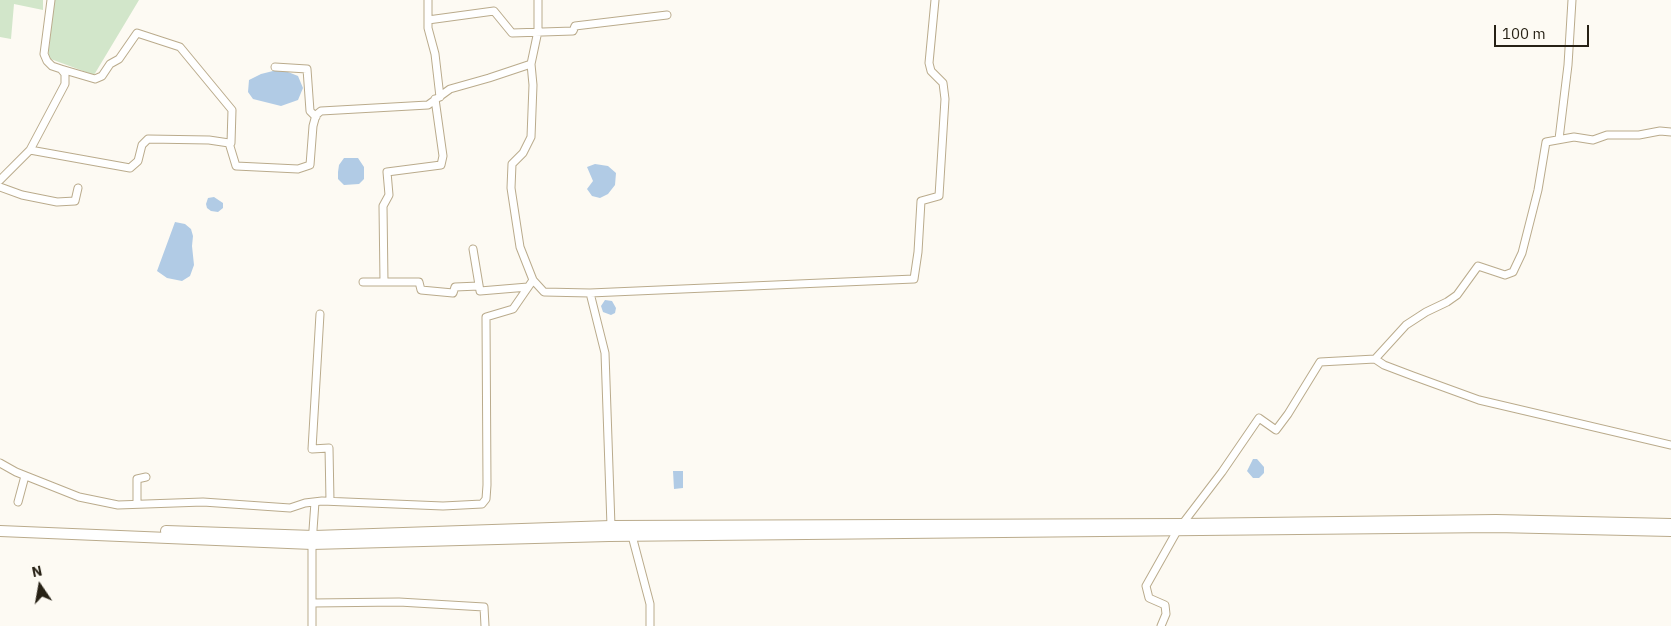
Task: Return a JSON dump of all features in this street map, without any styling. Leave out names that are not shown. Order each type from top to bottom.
[{"type":"main road","points":[[1180,528],[1496,520],[1671,524]]},
{"type":"main road","points":[[0,524],[313,540],[611,526],[631,532]]},
{"type":"main road","points":[[0,531],[313,540],[609,536],[631,532],[1180,528],[1496,527],[1671,531]]},
{"type":"street","points":[[51,0],[44,54],[52,66],[95,79],[102,76],[110,64],[119,59],[137,33],[180,47],[232,110],[231,143]]},
{"type":"street","points":[[384,282],[382,206],[389,195],[387,172],[442,165],[443,156],[435,54],[428,28],[428,0]]},
{"type":"street","points":[[538,0],[538,31],[531,64],[533,85],[531,137],[523,153],[512,164],[511,188],[520,247],[532,280],[544,292],[590,293],[914,278],[918,252],[921,201],[939,196],[945,99],[943,83],[931,71],[929,63],[935,0]]},
{"type":"street","points":[[1559,139],[1568,65],[1572,0]]},
{"type":"street","points":[[428,20],[494,11],[512,33],[573,31],[575,26],[667,15]]},
{"type":"street","points":[[30,150],[130,168],[138,161],[142,145],[148,139],[209,140],[229,144],[236,166],[298,169],[310,165],[313,126],[316,116],[321,111],[428,105],[450,89],[531,64]]},
{"type":"street","points":[[275,67],[307,69],[310,111],[316,116]]},
{"type":"street","points":[[0,180],[30,150],[65,84],[65,74],[62,69]]},
{"type":"street","points":[[1375,359],[1406,325],[1457,295],[1478,266],[1506,275],[1513,272],[1522,253],[1536,199],[1546,142],[1574,137],[1593,140],[1607,135],[1639,135],[1660,131],[1671,132]]},
{"type":"street","points":[[0,187],[22,195],[57,202],[75,202],[78,188]]},
{"type":"street","points":[[473,249],[480,290],[528,287]]},
{"type":"street","points":[[0,464],[25,476],[80,496],[118,505],[203,502],[290,508],[315,502],[330,501],[443,506],[482,504],[486,499],[486,317],[514,309],[532,280]]},
{"type":"street","points":[[363,282],[419,282],[421,290],[453,293],[455,287],[479,286]]},
{"type":"street","points":[[590,293],[605,353],[611,526]]},
{"type":"street","points":[[320,314],[312,448],[329,448],[330,501]]},
{"type":"street","points":[[1161,626],[1166,614],[1165,605],[1149,598],[1146,586],[1180,528],[1222,472],[1258,418],[1276,430],[1320,362],[1375,359],[1398,371],[1479,400],[1671,445]]},
{"type":"street","points":[[18,502],[25,476]]},
{"type":"street","points":[[137,504],[137,479],[146,476]]},
{"type":"street","points":[[312,626],[315,502]]},
{"type":"street","points":[[631,532],[650,604],[650,626]]},
{"type":"street","points":[[313,603],[398,602],[484,607],[485,626]]},
{"type":"green space","points":[[0,0],[43,0],[43,10],[14,4],[11,39],[0,37]]},
{"type":"green space","points":[[54,0],[139,0],[94,75],[48,58]]},
{"type":"water","points":[[277,70],[298,76],[303,88],[298,100],[281,106],[253,99],[248,92],[249,80],[261,74]]},
{"type":"water","points":[[344,158],[358,158],[364,167],[364,179],[359,184],[344,185],[338,179],[339,165]]},
{"type":"water","points":[[595,164],[608,166],[616,173],[615,185],[608,194],[600,198],[592,196],[587,189],[593,181],[587,167]]},
{"type":"water","points":[[214,197],[223,203],[223,208],[218,212],[207,208],[208,198]]},
{"type":"water","points":[[175,222],[185,224],[191,229],[193,236],[194,265],[190,276],[182,281],[167,278],[157,271]]},
{"type":"water","points":[[605,300],[612,301],[616,308],[615,313],[611,315],[603,312],[601,306]]},
{"type":"water","points":[[1253,459],[1257,459],[1264,467],[1264,473],[1259,478],[1253,478],[1247,471]]},
{"type":"water","points":[[673,471],[683,471],[683,488],[674,489]]}]
